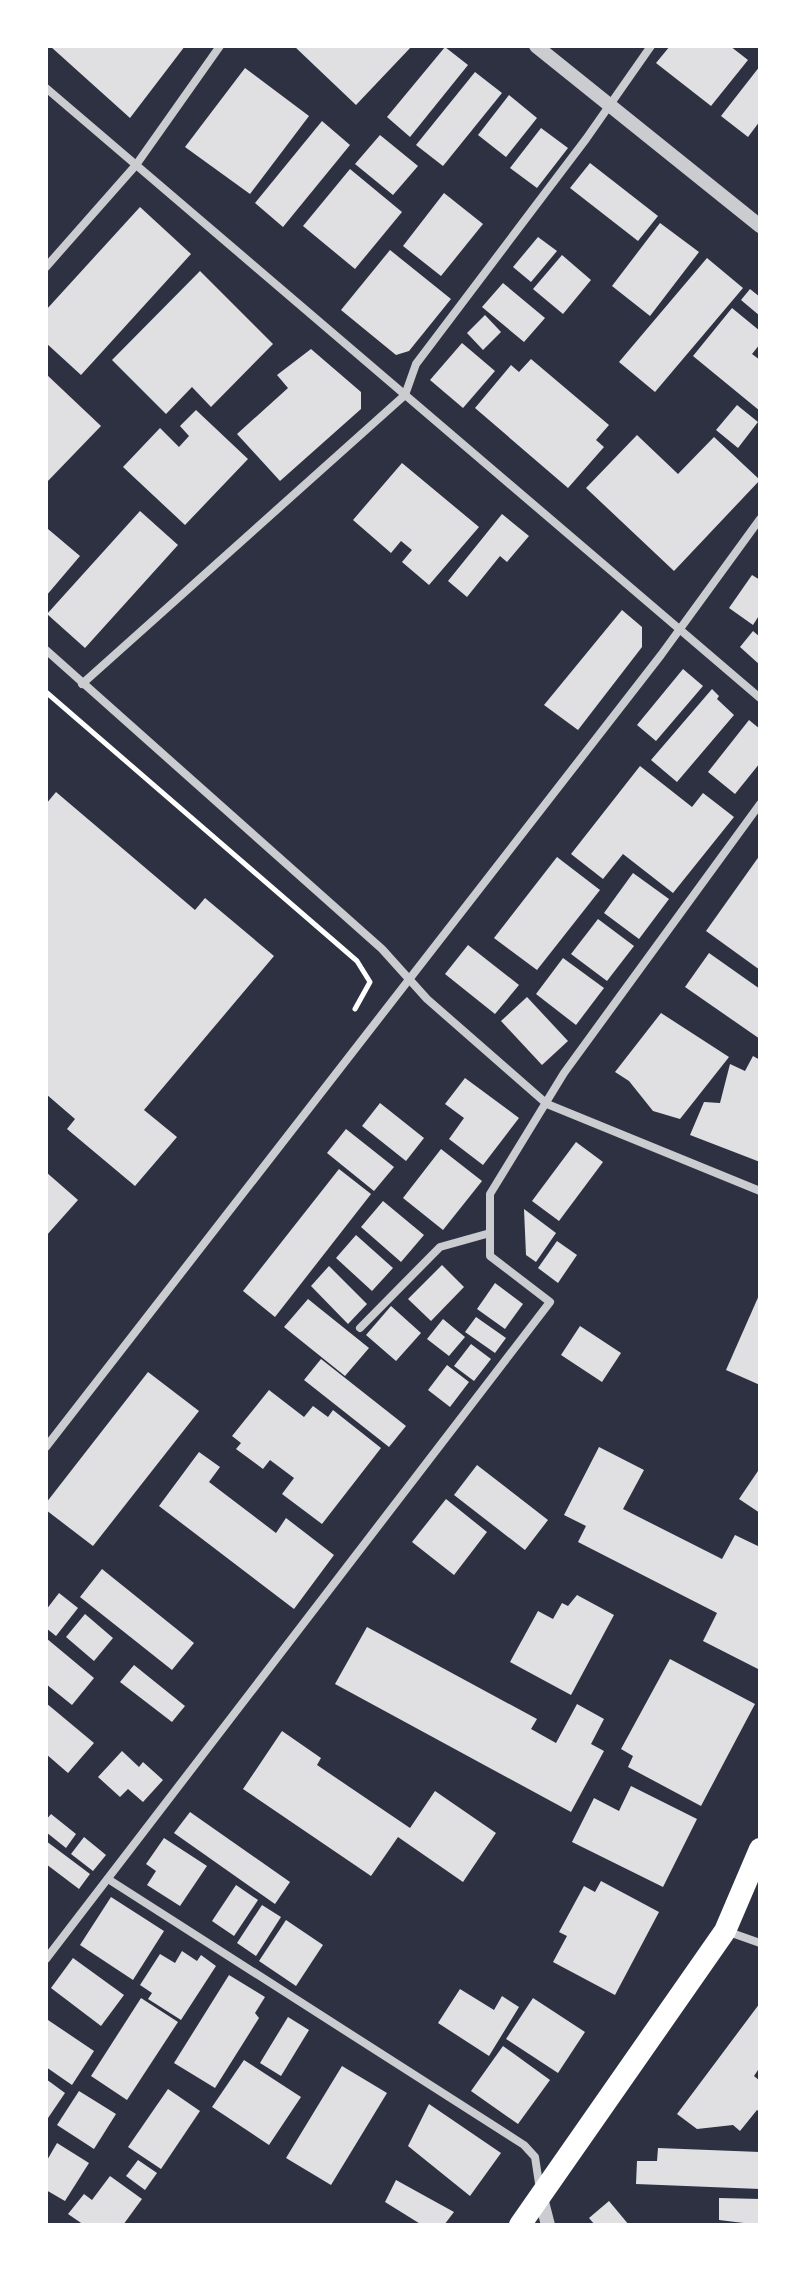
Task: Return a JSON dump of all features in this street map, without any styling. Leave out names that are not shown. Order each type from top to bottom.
[{"type":"highway","points":[[520,2225],[725,1931],[760,1849]]},
{"type":"street","points":[[46,267],[136,165],[220,46]]},
{"type":"street","points":[[536,46],[760,226]]},
{"type":"street","points":[[82,684],[405,395],[416,364],[586,139],[651,46]]},
{"type":"street","points":[[46,88],[760,698]]},
{"type":"street","points":[[46,1447],[680,629],[760,519]]},
{"type":"street","points":[[46,650],[382,949],[427,999],[547,1104],[760,1191]]},
{"type":"street","points":[[46,1959],[550,1302],[490,1256],[490,1194],[564,1073],[760,804]]},
{"type":"street","points":[[360,1328],[440,1247],[490,1233]]},
{"type":"street","points":[[108,1879],[524,2145],[535,2157],[548,2225]]},
{"type":"street","points":[[725,1931],[760,1943]]},
{"type":"path","points":[[46,693],[357,961],[370,982],[347,1020]]},
{"type":"building","points":[[50,46],[185,46],[130,118]]},
{"type":"building","points":[[294,46],[412,46],[356,105]]},
{"type":"building","points":[[670,46],[730,46],[748,60],[711,106],[656,63]]},
{"type":"building","points":[[445,47],[468,65],[410,137],[387,117]]},
{"type":"building","points":[[760,66],[760,121],[748,137],[721,116]]},
{"type":"building","points":[[245,68],[309,116],[250,194],[185,147]]},
{"type":"building","points":[[475,72],[502,93],[443,166],[416,145]]},
{"type":"building","points":[[509,95],[537,118],[506,157],[478,135]]},
{"type":"building","points":[[322,121],[350,145],[283,227],[255,203]]},
{"type":"building","points":[[541,128],[568,148],[537,188],[510,168]]},
{"type":"building","points":[[380,135],[418,166],[393,195],[355,164]]},
{"type":"building","points":[[590,163],[658,216],[638,241],[570,188]]},
{"type":"building","points":[[350,169],[402,212],[355,269],[303,226]]},
{"type":"building","points":[[444,193],[483,224],[441,276],[403,246]]},
{"type":"building","points":[[140,207],[191,254],[81,375],[46,343],[46,310]]},
{"type":"building","points":[[660,223],[699,252],[650,316],[612,286]]},
{"type":"building","points":[[538,237],[557,251],[531,282],[513,267]]},
{"type":"building","points":[[390,250],[451,299],[409,351],[396,355],[341,310]]},
{"type":"building","points":[[562,255],[591,280],[563,314],[533,289]]},
{"type":"building","points":[[707,258],[743,288],[655,392],[619,362]]},
{"type":"building","points":[[200,271],[273,344],[211,407],[192,387],[166,414],[112,360]]},
{"type":"building","points":[[503,283],[545,318],[524,342],[482,307]]},
{"type":"building","points":[[750,289],[760,297],[760,316],[741,300]]},
{"type":"building","points":[[732,308],[760,331],[760,344],[752,354],[760,360],[760,411],[693,356]]},
{"type":"building","points":[[485,315],[501,332],[483,350],[467,333]]},
{"type":"building","points":[[462,343],[495,371],[463,408],[430,380]]},
{"type":"building","points":[[311,349],[361,392],[361,409],[280,481],[237,434],[288,388],[277,375]]},
{"type":"building","points":[[531,359],[609,425],[596,440],[604,447],[568,488],[475,408],[511,365],[519,372]]},
{"type":"building","points":[[46,374],[101,426],[46,483]]},
{"type":"building","points":[[737,405],[758,422],[738,448],[716,430]]},
{"type":"building","points":[[196,410],[248,459],[185,525],[123,467],[160,428],[179,447],[189,436],[180,426]]},
{"type":"building","points":[[637,435],[678,474],[714,437],[760,480],[674,571],[586,488]]},
{"type":"building","points":[[402,463],[479,527],[429,585],[402,562],[412,550],[401,541],[391,553],[353,520]]},
{"type":"building","points":[[140,511],[178,545],[85,648],[47,614]]},
{"type":"building","points":[[502,514],[529,536],[507,562],[500,556],[467,597],[448,581]]},
{"type":"building","points":[[48,529],[80,556],[46,596],[46,531]]},
{"type":"building","points":[[752,575],[760,580],[760,614],[753,625],[729,608]]},
{"type":"building","points":[[622,610],[642,627],[642,647],[578,730],[544,705]]},
{"type":"building","points":[[753,631],[760,637],[760,665],[740,647]]},
{"type":"building","points":[[683,669],[703,686],[656,741],[637,725]]},
{"type":"building","points":[[712,689],[719,696],[717,699],[734,715],[677,782],[651,760]]},
{"type":"building","points":[[749,720],[760,729],[760,763],[735,794],[708,772]]},
{"type":"building","points":[[640,766],[692,807],[703,793],[734,817],[673,893],[623,854],[603,879],[571,854]]},
{"type":"building","points":[[56,792],[195,910],[205,898],[274,956],[144,1110],[177,1137],[135,1186],[67,1129],[75,1119],[46,1094],[46,804]]},
{"type":"building","points":[[760,855],[760,970],[706,931]]},
{"type":"building","points":[[557,857],[600,890],[537,970],[494,938]]},
{"type":"building","points":[[633,873],[669,899],[639,939],[604,913]]},
{"type":"building","points":[[598,919],[634,946],[607,981],[571,954]]},
{"type":"building","points":[[468,945],[519,985],[495,1014],[445,974]]},
{"type":"building","points":[[709,953],[760,989],[760,1039],[685,987]]},
{"type":"building","points":[[563,958],[604,988],[576,1025],[536,994]]},
{"type":"building","points":[[527,997],[568,1041],[542,1065],[501,1021]]},
{"type":"building","points":[[661,1013],[729,1057],[680,1119],[653,1111],[629,1081],[615,1072]]},
{"type":"building","points":[[753,1056],[760,1060],[760,1162],[690,1135],[704,1102],[720,1103],[730,1064],[745,1071]]},
{"type":"building","points":[[465,1078],[519,1118],[483,1165],[449,1139],[464,1118],[445,1104]]},
{"type":"building","points":[[380,1103],[424,1138],[406,1161],[362,1126]]},
{"type":"building","points":[[346,1129],[394,1167],[374,1191],[327,1153]]},
{"type":"building","points":[[576,1142],[603,1162],[559,1221],[532,1201]]},
{"type":"building","points":[[441,1149],[482,1181],[443,1230],[403,1198]]},
{"type":"building","points":[[339,1169],[371,1194],[275,1317],[243,1291]]},
{"type":"building","points":[[46,1172],[78,1200],[46,1236]]},
{"type":"building","points":[[383,1201],[424,1235],[401,1262],[361,1227]]},
{"type":"building","points":[[524,1209],[556,1233],[536,1262],[526,1255]]},
{"type":"building","points":[[356,1235],[393,1268],[372,1291],[336,1258]]},
{"type":"building","points":[[557,1241],[577,1255],[558,1283],[538,1268]]},
{"type":"building","points":[[442,1265],[464,1287],[431,1321],[408,1299]]},
{"type":"building","points":[[329,1266],[367,1304],[348,1324],[311,1286]]},
{"type":"building","points":[[495,1283],[523,1304],[505,1329],[477,1309]]},
{"type":"building","points":[[760,1293],[760,1385],[726,1370]]},
{"type":"building","points":[[308,1299],[369,1348],[345,1376],[284,1327]]},
{"type":"building","points":[[391,1306],[421,1333],[396,1361],[366,1335]]},
{"type":"building","points":[[476,1317],[506,1338],[495,1353],[465,1332]]},
{"type":"building","points":[[443,1319],[465,1337],[449,1356],[427,1339]]},
{"type":"building","points":[[580,1326],[621,1353],[602,1382],[561,1355]]},
{"type":"building","points":[[471,1344],[491,1359],[474,1381],[454,1366]]},
{"type":"building","points":[[321,1359],[406,1426],[389,1447],[304,1380]]},
{"type":"building","points":[[447,1365],[469,1382],[450,1407],[428,1390]]},
{"type":"building","points":[[148,1372],[199,1411],[93,1546],[46,1510],[46,1503]]},
{"type":"building","points":[[269,1390],[304,1417],[313,1406],[328,1417],[333,1410],[381,1448],[322,1524],[282,1494],[294,1478],[270,1460],[263,1469],[236,1449],[241,1443],[232,1436]]},
{"type":"building","points":[[599,1447],[644,1470],[623,1509],[722,1559],[735,1535],[760,1547],[760,1670],[703,1641],[717,1613],[578,1542],[586,1526],[564,1515]]},
{"type":"building","points":[[199,1452],[220,1467],[209,1482],[276,1533],[286,1518],[334,1555],[294,1609],[159,1506]]},
{"type":"building","points":[[477,1465],[548,1520],[525,1550],[454,1495]]},
{"type":"building","points":[[760,1468],[760,1513],[739,1499]]},
{"type":"building","points":[[446,1499],[487,1532],[454,1575],[412,1542]]},
{"type":"building","points":[[102,1569],[194,1643],[172,1670],[80,1597]]},
{"type":"building","points":[[59,1593],[78,1608],[56,1636],[46,1628],[46,1610]]},
{"type":"building","points":[[577,1595],[614,1615],[571,1695],[510,1662],[538,1611],[553,1619],[562,1603],[568,1606]]},
{"type":"building","points":[[85,1614],[113,1638],[94,1661],[66,1637]]},
{"type":"building","points":[[367,1627],[537,1719],[531,1729],[556,1743],[577,1704],[604,1719],[591,1744],[604,1751],[571,1812],[335,1684]]},
{"type":"building","points":[[46,1638],[94,1678],[72,1705],[46,1684]]},
{"type":"building","points":[[670,1659],[755,1704],[701,1806],[628,1767],[633,1756],[621,1749]]},
{"type":"building","points":[[134,1665],[185,1706],[172,1722],[120,1682]]},
{"type":"building","points":[[46,1703],[94,1743],[68,1773],[46,1754]]},
{"type":"building","points":[[282,1731],[321,1758],[317,1765],[410,1828],[435,1791],[496,1833],[463,1882],[398,1837],[371,1876],[243,1789]]},
{"type":"building","points":[[122,1751],[139,1767],[143,1762],[163,1780],[143,1802],[128,1789],[120,1797],[98,1777]]},
{"type":"building","points":[[631,1786],[697,1819],[663,1887],[572,1842],[594,1798],[619,1811]]},
{"type":"building","points":[[190,1812],[290,1882],[275,1904],[174,1833]]},
{"type":"building","points":[[51,1814],[76,1834],[66,1848],[46,1832],[46,1820]]},
{"type":"building","points":[[84,1837],[106,1855],[93,1871],[71,1854]]},
{"type":"building","points":[[164,1838],[207,1866],[180,1906],[147,1885],[156,1871],[146,1864]]},
{"type":"building","points":[[46,1841],[90,1874],[79,1889],[46,1864]]},
{"type":"building","points":[[601,1881],[659,1912],[615,1995],[553,1962],[567,1936],[559,1932],[584,1886],[595,1892]]},
{"type":"building","points":[[236,1885],[258,1900],[234,1936],[212,1921]]},
{"type":"building","points":[[111,1897],[164,1931],[133,1980],[80,1945]]},
{"type":"building","points":[[262,1905],[281,1917],[256,1956],[237,1943]]},
{"type":"building","points":[[286,1920],[323,1945],[296,1986],[259,1961]]},
{"type":"building","points":[[182,1951],[197,1961],[201,1955],[216,1966],[181,2020],[148,1999],[152,1993],[140,1985],[160,1954],[175,1963]]},
{"type":"building","points":[[73,1958],[124,1995],[101,2026],[51,1988]]},
{"type":"building","points":[[229,1975],[265,1997],[255,2013],[259,2018],[215,2088],[174,2063]]},
{"type":"building","points":[[460,1989],[494,2010],[502,1996],[519,2007],[489,2056],[438,2023]]},
{"type":"building","points":[[141,1998],[178,2022],[127,2100],[91,2076]]},
{"type":"building","points":[[533,1998],[585,2032],[558,2073],[506,2039]]},
{"type":"building","points":[[760,2003],[760,2067],[754,2076],[760,2081],[760,2112],[757,2110],[740,2131],[733,2125],[697,2129],[677,2114]]},
{"type":"building","points":[[288,2017],[309,2030],[281,2076],[260,2063]]},
{"type":"building","points":[[48,2020],[94,2051],[72,2085],[46,2067]]},
{"type":"building","points":[[503,2046],[550,2080],[518,2124],[471,2091]]},
{"type":"building","points":[[244,2060],[301,2097],[269,2145],[212,2107]]},
{"type":"building","points":[[342,2066],[387,2093],[331,2185],[286,2158]]},
{"type":"building","points":[[46,2079],[65,2093],[46,2121]]},
{"type":"building","points":[[168,2089],[200,2111],[161,2169],[128,2147]]},
{"type":"building","points":[[79,2091],[116,2114],[94,2149],[57,2125]]},
{"type":"building","points":[[429,2104],[501,2153],[470,2196],[408,2146]]},
{"type":"building","points":[[57,2143],[89,2163],[65,2201],[46,2190],[46,2162]]},
{"type":"building","points":[[658,2148],[760,2152],[760,2189],[636,2184],[637,2161],[657,2161]]},
{"type":"building","points":[[138,2160],[157,2173],[145,2190],[126,2176]]},
{"type":"building","points":[[110,2176],[142,2199],[123,2225],[84,2225],[68,2214],[84,2194],[92,2200]]},
{"type":"building","points":[[396,2180],[454,2212],[444,2225],[422,2225],[385,2202]]},
{"type":"building","points":[[719,2198],[760,2199],[760,2225],[719,2220]]},
{"type":"building","points":[[609,2201],[629,2225],[595,2225],[589,2218]]}]
